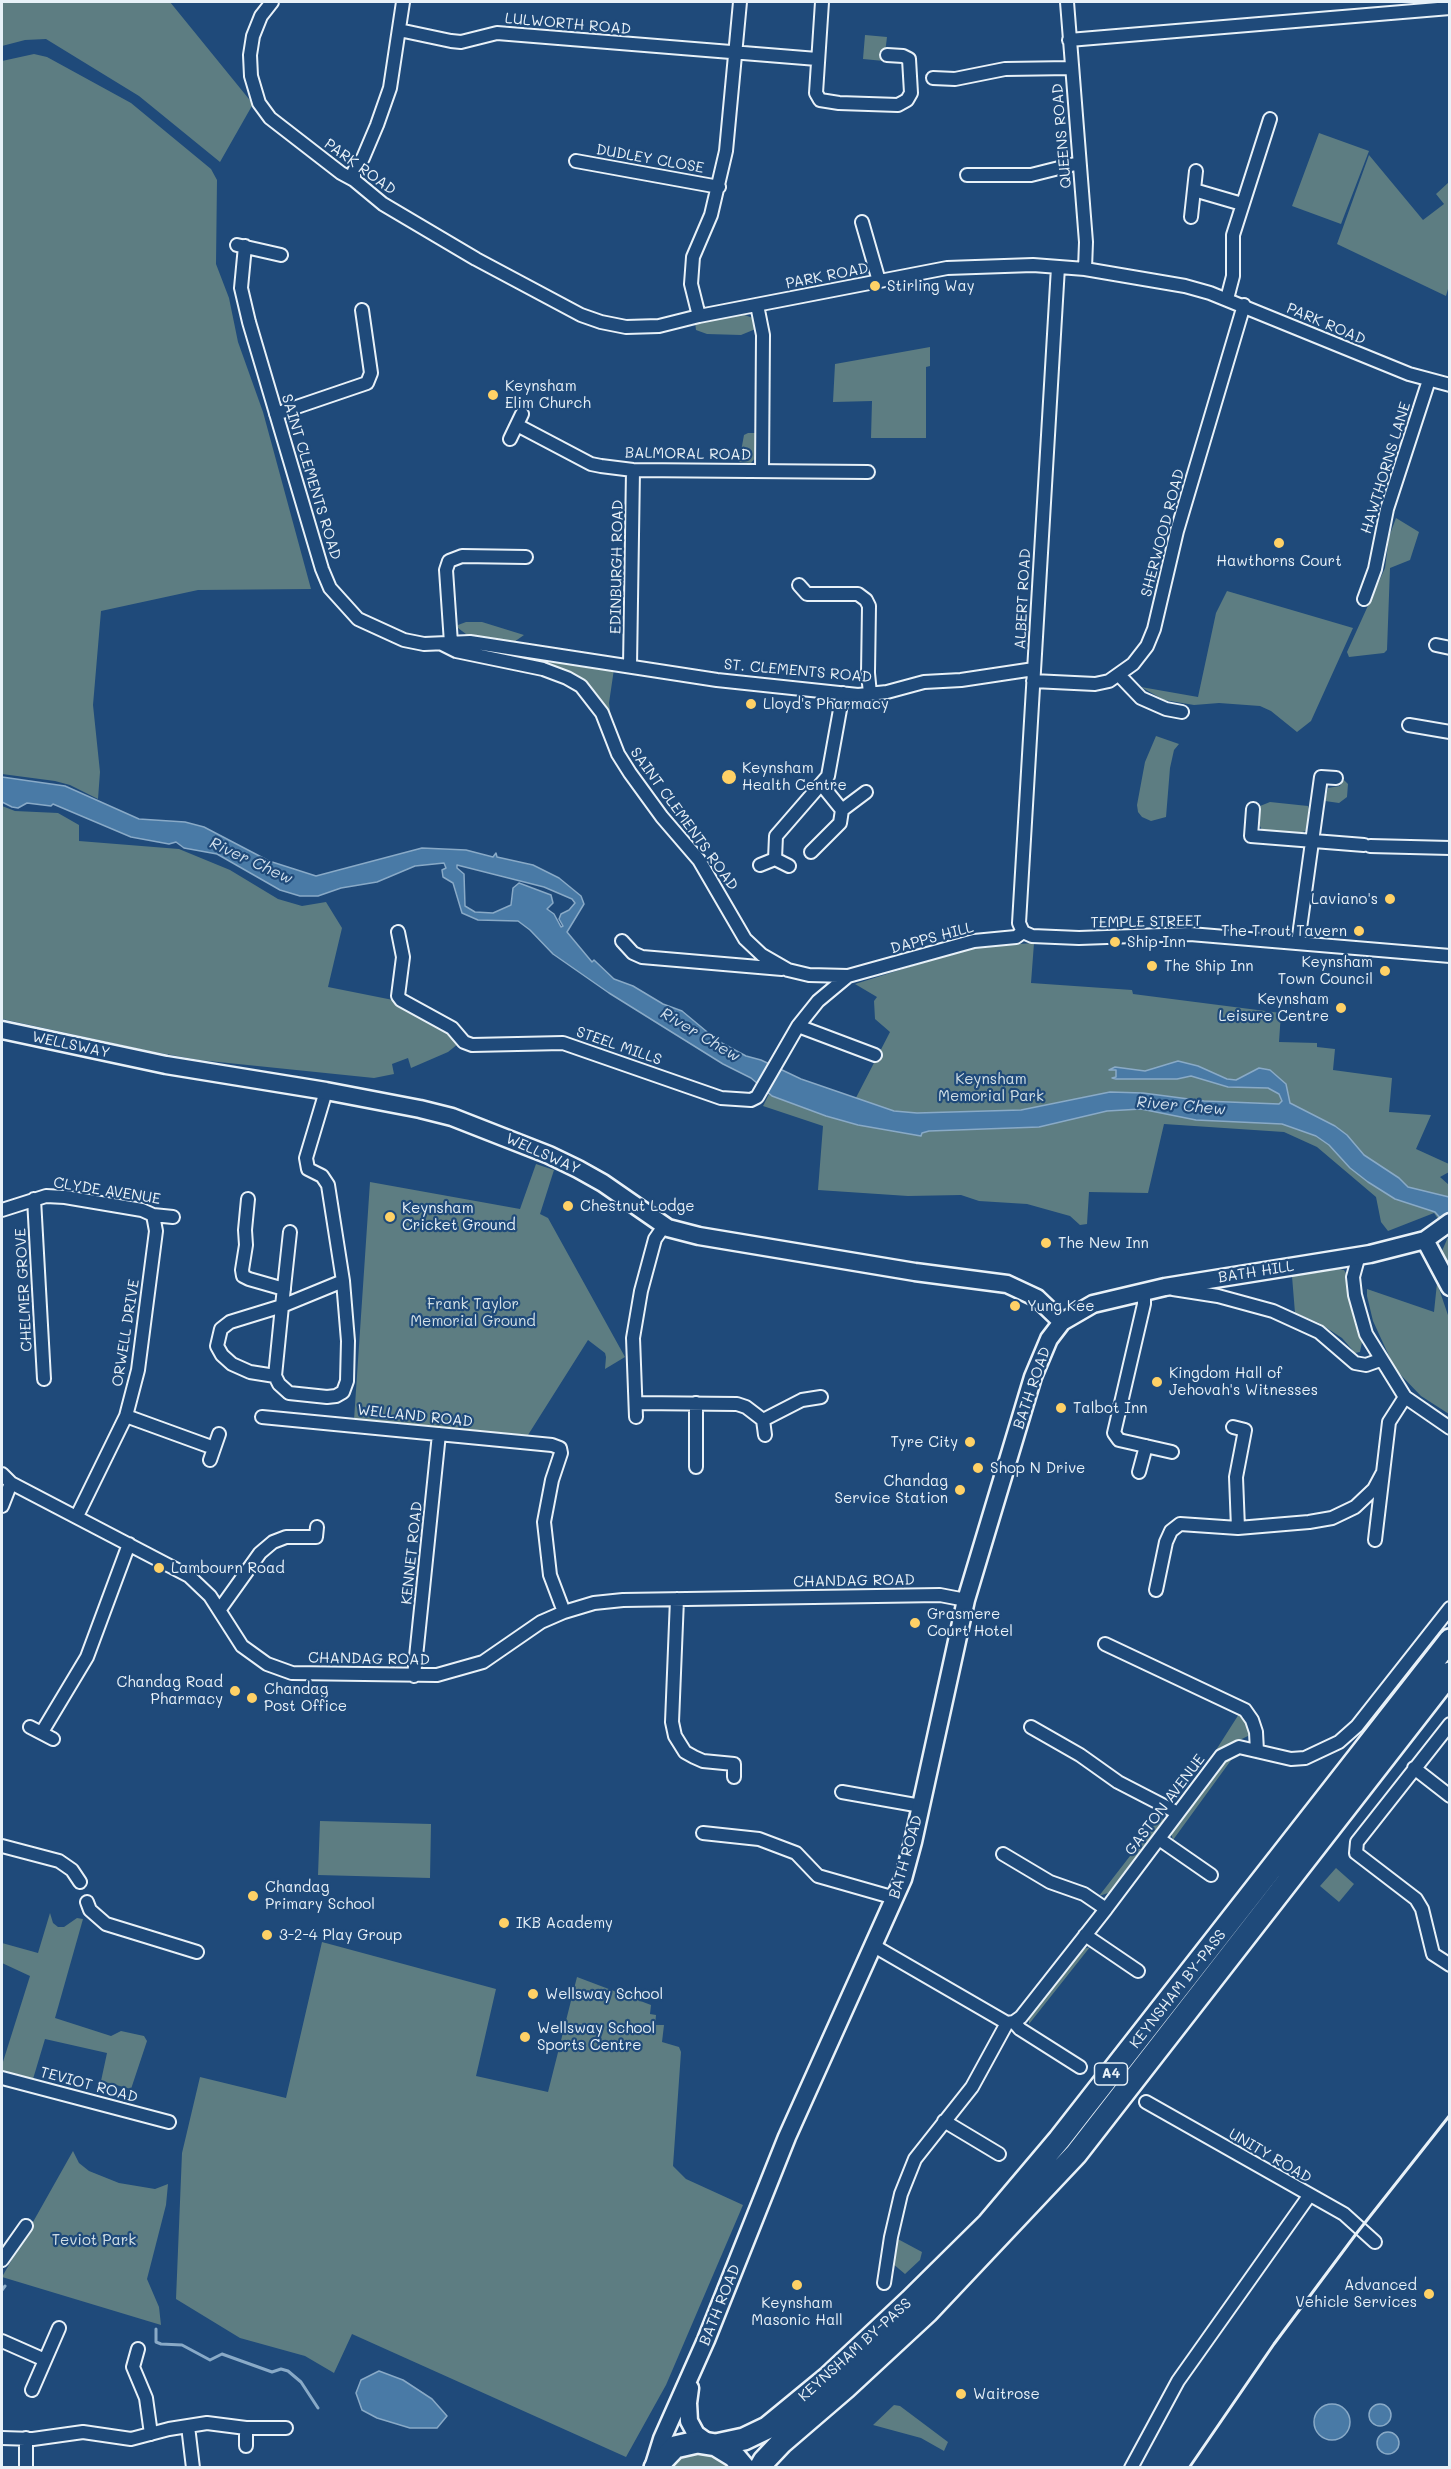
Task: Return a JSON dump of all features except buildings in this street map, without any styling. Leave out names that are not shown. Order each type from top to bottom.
[{"type":"highway","name":"KEYNSHAM BY-PASS","points":[[713,2444],[744,2439],[767,2428],[829,2377],[988,2224],[1059,2140],[1449,1640]]},
{"type":"highway","name":"KEYNSHAM BY-PASS","points":[[760,2468],[781,2443],[845,2388],[927,2312],[1076,2154],[1449,1673]]},
{"type":"highway","name":"A4","points":[[654,2468],[675,2447],[697,2442],[713,2444]]},
{"type":"highway","points":[[713,2444],[734,2456],[744,2468]]},
{"type":"main road","name":"WELLSWAY","points":[[2,1030],[166,1065],[420,1108],[452,1117],[540,1151],[603,1183],[664,1226],[682,1233],[915,1272],[1007,1284],[1037,1298],[1062,1322]]},
{"type":"main road","name":"BATH HILL","points":[[1062,1322],[1093,1304],[1165,1287],[1359,1255],[1425,1239],[1445,1224]]},
{"type":"main road","points":[[1425,1239],[1428,1250],[1441,1267],[1449,1287]]},
{"type":"main road","name":"BATH ROAD","points":[[654,2468],[662,2439],[692,2373],[787,2137],[895,1898],[913,1842],[966,1600],[1033,1377],[1046,1345],[1062,1322]]},
{"type":"main road","name":"BATH ROAD","points":[[692,2373],[688,2403],[689,2421],[696,2434],[713,2444]]},
{"type":"street","name":"PARK ROAD","points":[[272,2],[261,16],[253,36],[250,55],[251,76],[259,103],[270,118],[383,204],[581,315],[601,322],[626,327],[659,326],[699,316],[947,268],[1033,265],[1085,268],[1185,286],[1227,298],[1348,350],[1429,380],[1449,385]]},
{"type":"street","points":[[354,180],[354,171],[372,136],[390,88],[403,2]]},
{"type":"street","points":[[699,316],[692,284],[693,257],[700,235],[711,215],[726,152],[741,2]]},
{"type":"street","points":[[822,2],[816,93],[820,100],[898,105],[907,100],[910,93],[909,59],[903,56],[887,55]]},
{"type":"street","name":"QUEENS ROAD","points":[[1067,2],[1086,242],[1085,268]]},
{"type":"street","points":[[1069,40],[1449,8]]},
{"type":"street","name":"LULWORTH ROAD","points":[[399,30],[461,42],[498,33],[818,59]]},
{"type":"street","points":[[933,78],[955,84],[1005,69],[1071,68]]},
{"type":"street","points":[[1227,298],[1234,268],[1233,234],[1271,127]]},
{"type":"street","name":"DUDLEY CLOSE","points":[[576,161],[719,187]]},
{"type":"street","points":[[967,175],[1031,175],[1079,163]]},
{"type":"street","points":[[1191,217],[1196,171]]},
{"type":"street","points":[[1194,190],[1242,204]]},
{"type":"street","points":[[862,222],[879,281]]},
{"type":"street","name":"SAINT CLEMENTS ROAD","points":[[281,255],[241,245],[241,288],[276,414],[322,569],[330,588],[358,619],[404,640],[424,644],[470,642],[630,666]]},
{"type":"street","name":"ALBERT ROAD","points":[[1023,932],[1019,922],[1058,267]]},
{"type":"street","points":[[757,305],[763,335],[762,470]]},
{"type":"street","name":"SHERWOOD ROAD","points":[[1034,675],[1095,684],[1109,681],[1119,675],[1140,655],[1154,629],[1177,531],[1244,305]]},
{"type":"street","points":[[276,414],[356,389],[367,383],[370,373],[362,310]]},
{"type":"street","name":"HAWTHORNS LANE","points":[[1364,598],[1375,569],[1387,509],[1429,380]]},
{"type":"street","name":"BALMORAL ROAD","points":[[510,439],[520,419],[591,464],[633,470],[868,471]]},
{"type":"street","name":"EDINBURGH ROAD","points":[[630,666],[633,470]]},
{"type":"street","points":[[446,643],[446,570],[449,561],[462,556],[526,557]]},
{"type":"street","points":[[800,585],[807,594],[858,594],[866,600],[869,606],[870,694]]},
{"type":"street","name":"SAINT CLEMENTS ROAD","points":[[446,643],[456,651],[543,669],[581,686],[602,713],[618,754],[630,773],[662,817],[699,860],[745,939],[762,955],[788,970],[809,975]]},
{"type":"street","points":[[1436,645],[1449,648]]},
{"type":"street","name":"ST. CLEMENTS ROAD","points":[[630,666],[717,680],[870,694],[924,682],[1034,675]]},
{"type":"street","points":[[1119,675],[1133,692],[1142,698],[1166,709],[1182,712]]},
{"type":"street","points":[[775,860],[776,836],[828,776],[843,693]]},
{"type":"street","points":[[1409,725],[1449,732]]},
{"type":"street","points":[[1298,943],[1321,777],[1336,778]]},
{"type":"street","points":[[821,784],[842,810]]},
{"type":"street","points":[[811,852],[840,823],[842,810],[866,792]]},
{"type":"street","points":[[1253,808],[1251,836],[1367,846],[1449,848]]},
{"type":"street","points":[[760,865],[775,860],[789,866]]},
{"type":"street","name":"STEEL MILLS","points":[[398,932],[403,957],[398,996],[401,1000],[452,1028],[464,1042],[472,1045],[562,1043],[721,1098],[751,1100],[762,1091],[798,1026],[818,1001]]},
{"type":"street","name":"TEMPLE STREET","points":[[1023,932],[1032,936],[1079,938],[1190,934],[1449,956]]},
{"type":"street","name":"DAPPS HILL","points":[[809,975],[848,976],[974,941],[1016,937],[1023,932]]},
{"type":"street","points":[[622,941],[633,953],[642,957],[788,970]]},
{"type":"street","points":[[809,975],[817,983],[820,992],[818,1001]]},
{"type":"street","name":"DAPPS HILL","points":[[818,1001],[848,976]]},
{"type":"street","points":[[798,1026],[875,1055]]},
{"type":"street","points":[[290,1232],[275,1376],[279,1384],[289,1393],[327,1397],[343,1392],[347,1381],[348,1341],[343,1281],[328,1185],[322,1176],[308,1169],[306,1158],[326,1091]]},
{"type":"street","name":"CLYDE AVENUE","points":[[2,1210],[46,1196],[65,1197],[173,1217]]},
{"type":"street","name":"CHELMER GROVE","points":[[34,1198],[44,1379]]},
{"type":"street","points":[[248,1199],[243,1276],[284,1289]]},
{"type":"street","name":"ORWELL DRIVE","points":[[77,1516],[126,1416],[138,1370],[156,1231],[153,1215]]},
{"type":"street","points":[[636,1417],[633,1338],[641,1292],[655,1239],[664,1226]]},
{"type":"street","points":[[1359,1255],[1353,1276],[1355,1295],[1366,1334],[1405,1397],[1449,1428]]},
{"type":"street","points":[[275,1376],[250,1372],[232,1365],[217,1346],[221,1329],[230,1322],[282,1306],[343,1281]]},
{"type":"street","points":[[1165,1287],[1218,1296],[1274,1311],[1325,1337],[1355,1363],[1366,1365],[1380,1360]]},
{"type":"street","points":[[1144,1291],[1144,1304],[1114,1433],[1115,1438],[1119,1440],[1172,1452]]},
{"type":"street","points":[[763,1420],[802,1400],[821,1396]]},
{"type":"street","points":[[1375,1540],[1389,1422],[1405,1397]]},
{"type":"street","points":[[636,1403],[737,1404],[746,1407],[763,1420],[765,1435]]},
{"type":"street","points":[[696,1403],[696,1467]]},
{"type":"street","points":[[126,1416],[212,1454],[219,1434]]},
{"type":"street","name":"WELLAND ROAD","points":[[262,1417],[552,1445],[560,1448],[561,1453],[552,1480],[544,1522],[550,1575],[564,1612]]},
{"type":"street","points":[[1233,1427],[1245,1430],[1236,1477],[1238,1528]]},
{"type":"street","name":"KENNET ROAD","points":[[414,1676],[440,1434]]},
{"type":"street","points":[[1139,1472],[1146,1446]]},
{"type":"street","name":"CHANDAG ROAD","points":[[2,1474],[11,1483],[189,1576],[206,1591],[220,1609],[242,1646],[257,1658],[279,1669],[303,1674],[437,1675],[483,1662],[541,1622],[564,1612],[603,1602],[940,1595],[966,1600]]},
{"type":"street","points":[[1156,1590],[1166,1542],[1175,1527],[1186,1522],[1220,1528],[1238,1528],[1332,1518],[1355,1507],[1374,1489],[1382,1474]]},
{"type":"street","points":[[2,1506],[11,1483]]},
{"type":"street","points":[[220,1609],[260,1553],[273,1542],[286,1537],[316,1537]]},
{"type":"street","points":[[42,1732],[87,1657],[129,1544]]},
{"type":"street","points":[[677,1599],[672,1722],[675,1736],[685,1752],[694,1757],[734,1765]]},
{"type":"street","name":"GASTON AVENUE","points":[[884,2283],[892,2269],[891,2237],[899,2204],[915,2159],[972,2087],[1011,2022],[1021,2016],[1106,1909],[1221,1756],[1239,1747],[1291,1759],[1305,1758],[1339,1742],[1357,1726],[1449,1608]]},
{"type":"street","points":[[1105,1644],[1245,1710],[1256,1732],[1257,1751]]},
{"type":"street","points":[[1449,1724],[1357,1842],[1356,1853],[1416,1899],[1422,1909],[1433,1954],[1449,1965]]},
{"type":"street","points":[[30,1727],[53,1738]]},
{"type":"street","points":[[1031,1727],[1080,1755],[1118,1782],[1178,1813]]},
{"type":"street","points":[[1414,1768],[1449,1796]]},
{"type":"street","points":[[842,1792],[921,1806]]},
{"type":"street","points":[[703,1833],[759,1839],[796,1853],[818,1876],[895,1898]]},
{"type":"street","points":[[1159,1839],[1211,1875]]},
{"type":"street","points":[[2,1846],[59,1861],[72,1870],[80,1882]]},
{"type":"street","points":[[1003,1854],[1050,1882],[1084,1894],[1106,1909]]},
{"type":"street","points":[[87,1902],[90,1910],[106,1924],[197,1952]]},
{"type":"street","points":[[1085,1935],[1138,1971]]},
{"type":"street","points":[[874,1946],[1011,2022],[1080,2067]]},
{"type":"street","name":"TEVIOT ROAD","points":[[2,2078],[169,2122]]},
{"type":"street","name":"UNITY ROAD","points":[[1146,2102],[1344,2214],[1375,2242]]},
{"type":"street","points":[[944,2121],[999,2154]]},
{"type":"street","points":[[1131,2468],[1178,2381],[1310,2196]]},
{"type":"street","points":[[2,2260],[26,2226]]},
{"type":"street","points":[[32,2390],[59,2328]]},
{"type":"street","points":[[2,2341],[45,2360]]},
{"type":"street","points":[[138,2349],[133,2367],[146,2398],[151,2434]]},
{"type":"street","points":[[2,2438],[82,2432],[131,2439],[207,2423],[246,2428],[286,2428]]},
{"type":"street","points":[[188,2426],[194,2468]]},
{"type":"street","points":[[246,2428],[246,2446]]},
{"type":"street","points":[[26,2438],[26,2468]]},
{"type":"green space","points":[[2,2],[170,2],[253,104],[220,162],[139,96],[46,39],[25,40],[2,46]]},
{"type":"green space","points":[[865,35],[887,37],[884,61],[863,59]]},
{"type":"green space","points":[[34,54],[47,57],[131,103],[211,169],[217,180],[216,264],[229,298],[238,342],[263,412],[311,589],[198,590],[101,611],[93,705],[100,772],[98,799],[70,785],[55,781],[2,774],[2,61]]},
{"type":"green space","points":[[1319,133],[1369,151],[1341,224],[1292,206]]},
{"type":"green space","points":[[1369,155],[1423,220],[1444,204],[1436,194],[1449,182],[1450,282],[1446,296],[1337,244]]},
{"type":"green space","points":[[739,313],[753,318],[758,328],[741,335],[707,334],[696,330],[695,322]]},
{"type":"green space","points":[[930,347],[930,366],[926,367],[926,438],[871,438],[872,401],[833,402],[835,364]]},
{"type":"green space","points":[[758,433],[756,457],[751,463],[739,462],[744,435]]},
{"type":"green space","points":[[1396,518],[1419,532],[1410,560],[1390,568],[1387,650],[1384,653],[1349,657],[1347,652],[1385,568],[1389,537]]},
{"type":"green space","points":[[1227,591],[1353,628],[1311,721],[1297,732],[1271,711],[1260,706],[1219,703],[1194,705],[1164,700],[1141,687],[1198,697],[1216,613]]},
{"type":"green space","points":[[466,622],[482,622],[524,635],[514,642],[470,637],[458,628],[458,625]]},
{"type":"green space","points":[[465,646],[614,669],[609,703],[611,718],[593,691],[580,681],[464,652]]},
{"type":"green space","points":[[1156,736],[1179,744],[1174,750],[1170,768],[1166,817],[1151,821],[1142,817],[1137,805],[1145,762]]},
{"type":"green space","points":[[1343,779],[1348,784],[1347,797],[1339,803],[1325,801],[1328,788],[1340,786]]},
{"type":"green space","points":[[1270,802],[1308,806],[1310,812],[1308,830],[1300,833],[1262,830],[1259,824],[1260,806]]},
{"type":"green space","points":[[2,806],[15,811],[58,813],[79,825],[79,841],[179,849],[230,870],[278,899],[302,906],[326,902],[342,928],[328,987],[393,1000],[456,1034],[458,1044],[448,1052],[411,1068],[408,1058],[392,1064],[394,1074],[374,1078],[199,1060],[2,1019]]},
{"type":"green space","name":"Keynsham Memorial Park","points":[[1034,943],[1031,983],[1132,990],[1133,994],[1281,1013],[1279,1042],[1317,1043],[1317,1047],[1335,1049],[1333,1070],[1392,1078],[1389,1112],[1431,1115],[1416,1149],[1449,1164],[1449,1172],[1440,1177],[1449,1185],[1449,1235],[1434,1213],[1388,1231],[1381,1222],[1376,1197],[1317,1147],[1284,1132],[1164,1124],[1148,1193],[1089,1192],[1087,1224],[1080,1225],[1070,1216],[1027,1204],[979,1201],[961,1195],[908,1196],[818,1190],[823,1126],[763,1106],[769,1094],[845,1119],[890,1032],[875,1019],[874,1001],[877,997],[855,984],[973,947]]},
{"type":"green space","name":"Frank Taylor Memorial Ground","points":[[536,1164],[554,1170],[540,1214],[548,1218],[625,1357],[605,1369],[605,1353],[588,1340],[528,1435],[354,1420],[370,1182],[520,1209]]},
{"type":"green space","points":[[1449,1235],[1449,1274],[1441,1253]]},
{"type":"green space","points":[[1344,1270],[1348,1276],[1363,1337],[1360,1352],[1355,1353],[1342,1338],[1319,1323],[1295,1313],[1292,1276]]},
{"type":"green space","points":[[1437,1283],[1449,1318],[1449,1414],[1421,1396],[1395,1369],[1373,1321],[1367,1296],[1367,1289],[1434,1312]]},
{"type":"green space","points":[[1239,1714],[1249,1727],[1248,1736],[1225,1747],[1209,1761]]},
{"type":"green space","points":[[1237,1752],[1173,1840],[1171,1833],[1174,1827],[1222,1763]]},
{"type":"green space","points":[[1161,1816],[1163,1820],[1161,1828],[1115,1888],[1099,1896]]},
{"type":"green space","points":[[320,1821],[431,1824],[430,1878],[318,1875]]},
{"type":"green space","points":[[1336,1868],[1354,1884],[1339,1902],[1320,1886]]},
{"type":"green space","points":[[50,1913],[53,1923],[58,1927],[64,1927],[77,1918],[83,1919],[55,2018],[111,2036],[121,2031],[144,2036],[147,2041],[131,2089],[101,2081],[107,2053],[45,2039],[33,2079],[2,2071],[30,1976],[2,1963],[2,1943],[38,1953]]},
{"type":"green space","points":[[322,1942],[496,1989],[476,2076],[548,2092],[577,1977],[651,2005],[650,2014],[656,2015],[655,2025],[664,2025],[662,2042],[679,2047],[681,2052],[673,2166],[686,2179],[743,2205],[666,2385],[626,2457],[352,2334],[334,2373],[305,2356],[240,2338],[176,2299],[182,2153],[200,2077],[286,2098]]},
{"type":"green space","points":[[1090,1947],[1029,2024],[1029,2016],[1080,1950]]},
{"type":"green space","name":"Teviot Park","points":[[73,2151],[79,2163],[89,2171],[119,2183],[155,2189],[168,2184],[166,2205],[147,2279],[159,2307],[161,2325],[2,2277]]},
{"type":"green space","points":[[894,2237],[922,2252],[920,2260],[905,2274],[892,2263]]},
{"type":"green space","points":[[894,2405],[900,2406],[948,2442],[944,2451],[921,2438],[873,2425]]},
{"type":"green space","points":[[691,2452],[713,2454],[734,2468],[665,2468],[672,2461]]},
{"type":"water","name":"River Chew","points":[[2,777],[65,786],[139,819],[185,822],[204,827],[269,861],[316,876],[422,848],[466,850],[493,857],[496,853],[497,857],[533,865],[559,878],[581,896],[584,904],[567,932],[592,962],[594,960],[614,979],[682,1011],[718,1041],[746,1056],[761,1060],[801,1079],[894,1111],[917,1113],[1021,1110],[1110,1092],[1143,1093],[1204,1101],[1279,1104],[1282,1101],[1279,1094],[1268,1088],[1228,1087],[1191,1076],[1177,1079],[1116,1079],[1112,1078],[1116,1077],[1116,1070],[1109,1070],[1115,1067],[1145,1071],[1178,1061],[1198,1066],[1227,1079],[1236,1080],[1259,1068],[1270,1070],[1286,1084],[1290,1103],[1335,1126],[1347,1135],[1364,1155],[1399,1178],[1408,1187],[1449,1197],[1449,1228],[1435,1212],[1395,1199],[1368,1182],[1350,1168],[1329,1145],[1316,1136],[1282,1124],[1196,1120],[1141,1109],[1107,1111],[1039,1127],[929,1131],[922,1133],[921,1136],[858,1125],[826,1116],[772,1096],[751,1078],[723,1064],[609,993],[553,954],[518,921],[478,920],[462,913],[453,883],[443,877],[442,870],[446,868],[444,863],[415,866],[377,882],[341,888],[318,896],[300,896],[280,890],[217,854],[184,848],[176,842],[169,844],[131,837],[53,804],[51,806],[27,803],[18,808],[2,802]],"holes":[[[457,865],[544,887],[572,899],[575,903],[561,914],[559,919],[563,926],[561,927],[554,914],[547,909],[553,903],[551,895],[519,883],[513,888],[511,905],[493,913],[475,912],[465,906],[464,874],[457,868]]]},
{"type":"water","points":[[379,2371],[403,2380],[432,2399],[447,2416],[437,2428],[410,2428],[377,2418],[362,2410],[356,2393],[361,2380]]},
{"type":"water","points":[[1332,2404],[1345,2409],[1350,2422],[1345,2435],[1332,2440],[1319,2435],[1314,2422],[1319,2409]]},
{"type":"water","points":[[1380,2404],[1388,2407],[1391,2415],[1388,2423],[1380,2426],[1372,2423],[1369,2415],[1372,2407]]},
{"type":"water","points":[[1388,2432],[1396,2435],[1399,2443],[1396,2451],[1388,2454],[1380,2451],[1377,2443],[1380,2435]]},
{"type":"waterway","points":[[2,2290],[5,2286]]},
{"type":"waterway","points":[[156,2329],[156,2342],[182,2345],[210,2360],[222,2354],[272,2372],[281,2369],[288,2371],[301,2382],[318,2408]]},
{"type":"railway","points":[[1189,2468],[1274,2344],[1356,2234],[1450,2115]]},
{"type":"place","name":"Stirling Way","points":[[875,286]]},
{"type":"place","name":"Keynsham Elim Church","points":[[493,395]]},
{"type":"place","name":"Hawthorns Court","points":[[1279,543]]},
{"type":"place","name":"Lloyd's Pharmacy","points":[[751,704]]},
{"type":"place","name":"Keynsham Health Centre","points":[[729,777]]},
{"type":"place","name":"Laviano's","points":[[1390,899]]},
{"type":"place","name":"The Trout Tavern","points":[[1359,931]]},
{"type":"place","name":"Ship Inn","points":[[1115,942]]},
{"type":"place","name":"The Ship Inn","points":[[1152,966]]},
{"type":"place","name":"Keynsham Town Council","points":[[1385,971]]},
{"type":"place","name":"Keynsham Leisure Centre","points":[[1341,1008]]},
{"type":"place","name":"Chestnut Lodge","points":[[568,1206]]},
{"type":"place","name":"Keynsham Cricket Ground","points":[[390,1217]]},
{"type":"place","name":"The New Inn","points":[[1046,1243]]},
{"type":"place","name":"Yung Kee","points":[[1015,1306]]},
{"type":"place","name":"Kingdom Hall of Jehovah's Witnesses","points":[[1157,1382]]},
{"type":"place","name":"Talbot Inn","points":[[1061,1408]]},
{"type":"place","name":"Tyre City","points":[[970,1442]]},
{"type":"place","name":"Shop N Drive","points":[[978,1468]]},
{"type":"place","name":"Chandag Service Station","points":[[960,1490]]},
{"type":"place","name":"Lambourn Road","points":[[159,1568]]},
{"type":"place","name":"Grasmere Court Hotel","points":[[915,1623]]},
{"type":"place","name":"Chandag Road Pharmacy","points":[[235,1691]]},
{"type":"place","name":"Chandag Post Office","points":[[252,1698]]},
{"type":"place","name":"Chandag Primary School","points":[[253,1896]]},
{"type":"place","name":"IKB Academy","points":[[504,1923]]},
{"type":"place","name":"3-2-4 Play Group","points":[[267,1935]]},
{"type":"place","name":"Wellsway School","points":[[533,1994]]},
{"type":"place","name":"Wellsway School Sports Centre","points":[[525,2037]]},
{"type":"place","name":"Keynsham Masonic Hall","points":[[797,2285]]},
{"type":"place","name":"Advanced Vehicle Services","points":[[1429,2294]]},
{"type":"place","name":"Waitrose","points":[[961,2394]]}]
